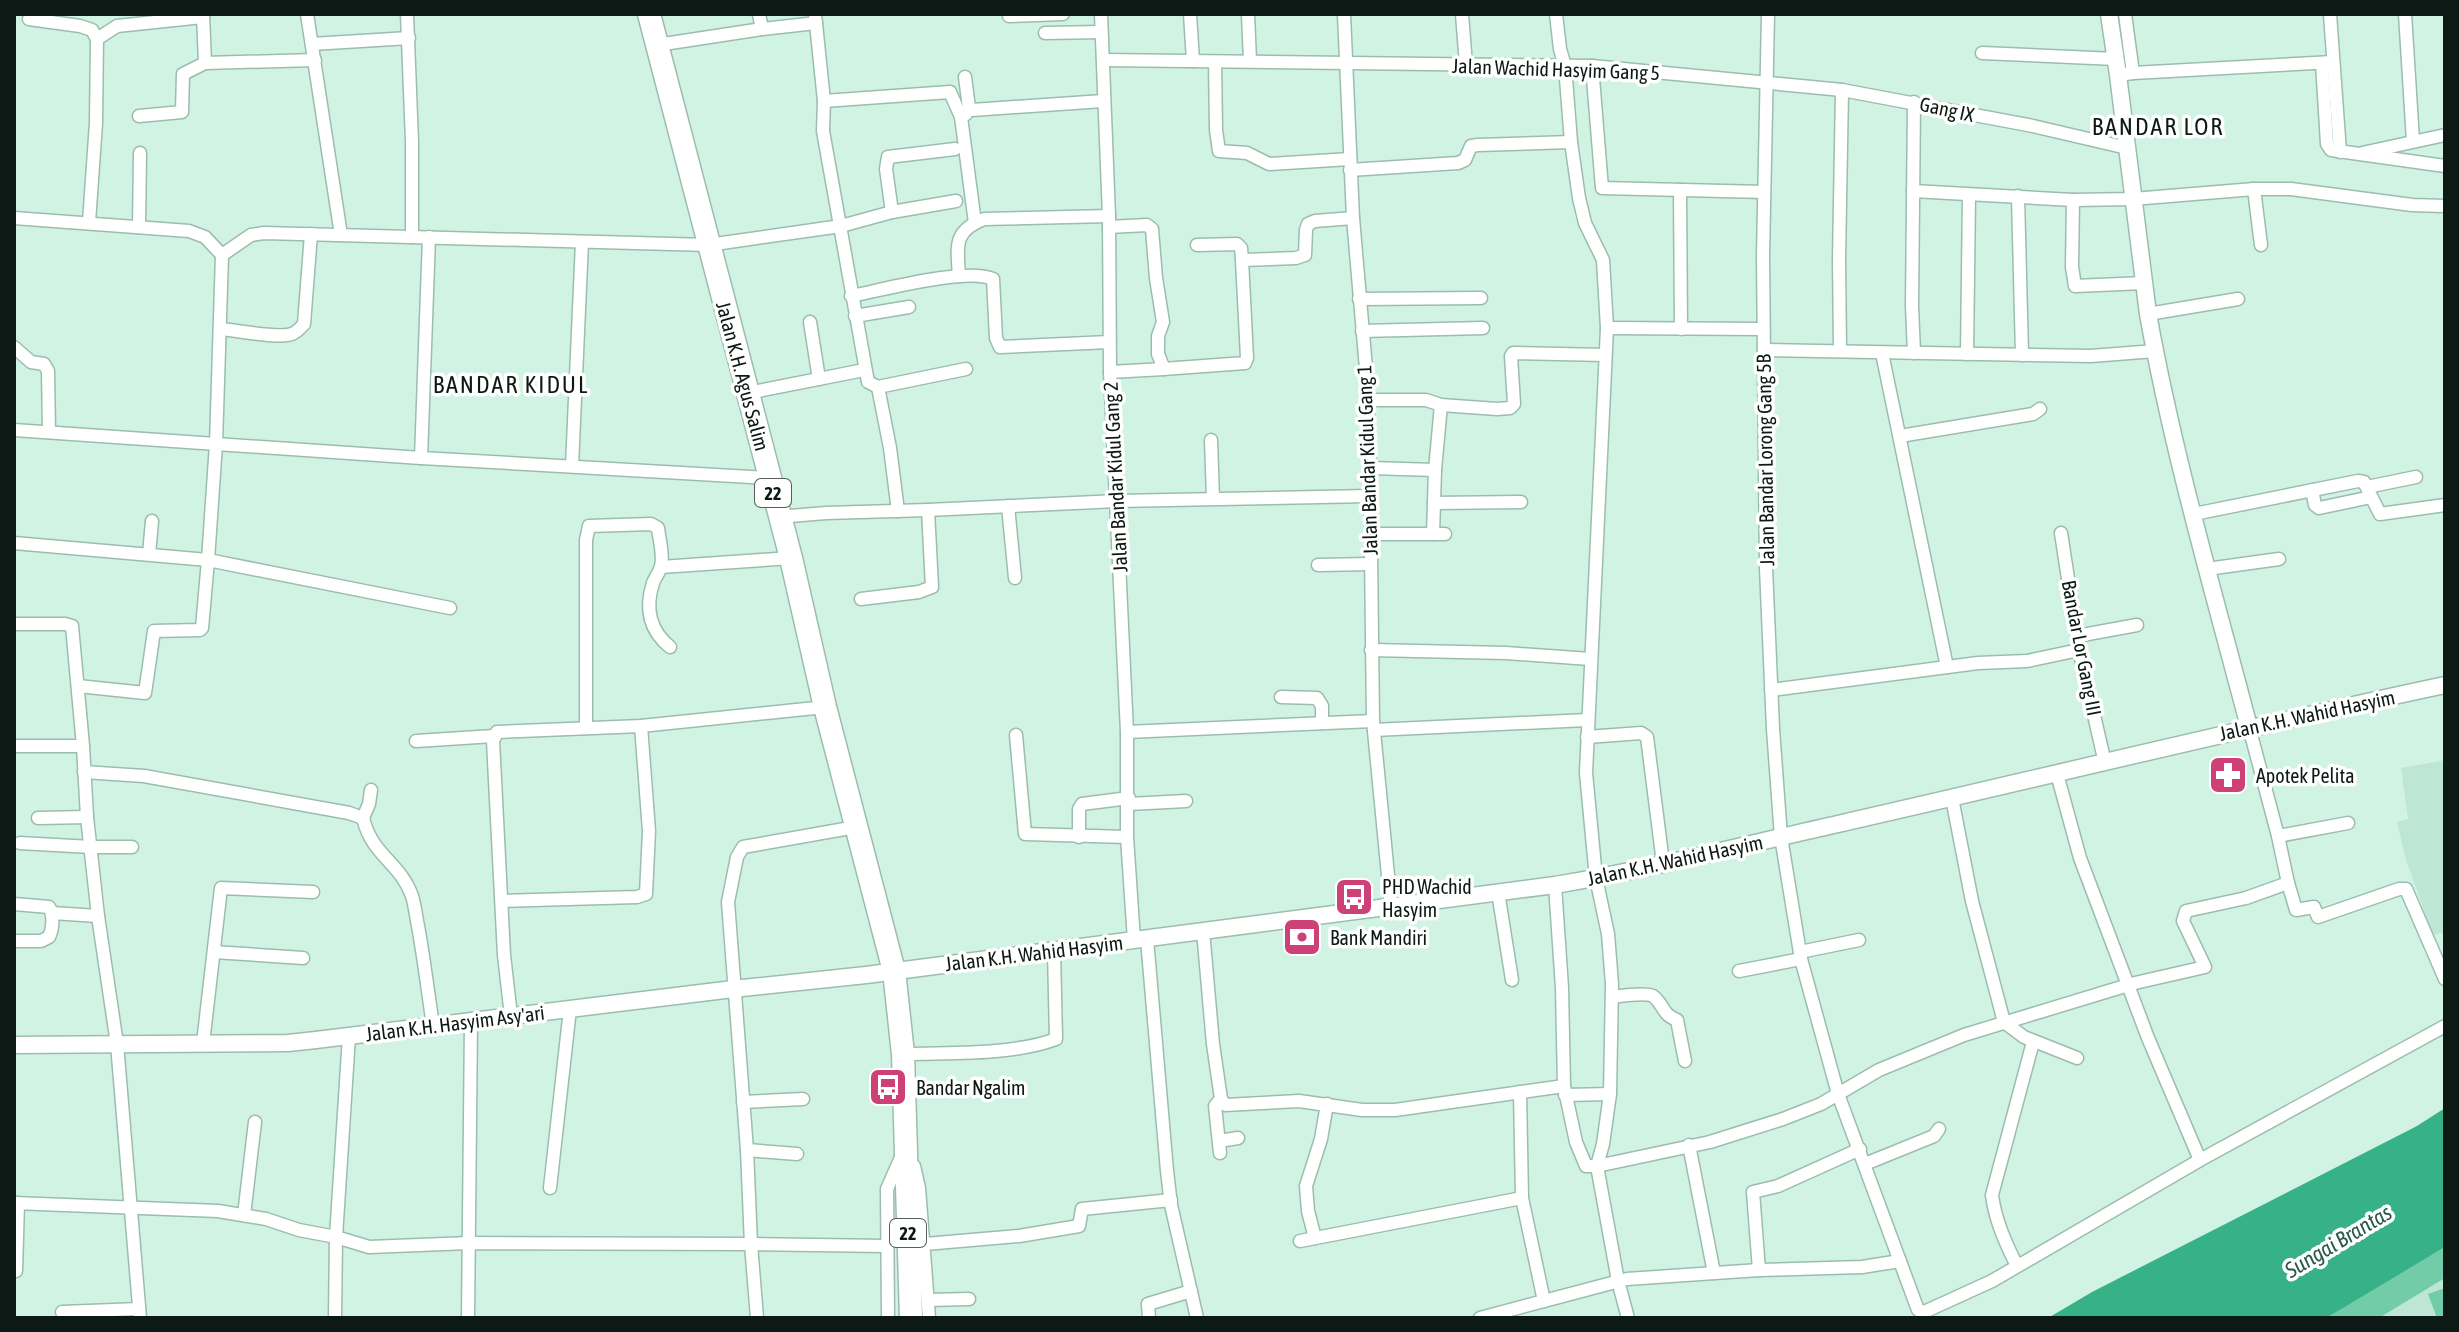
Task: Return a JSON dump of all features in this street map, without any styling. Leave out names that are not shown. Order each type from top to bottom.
[{"type":"highway","name":"Jalan K.H. Agus Salim","points":[[649,14],[791,558],[825,707],[894,971]]},
{"type":"highway","name":"22","points":[[894,971],[903,1054],[911,1318]]},
{"type":"street","points":[[307,14],[341,235]]},
{"type":"street","points":[[407,14],[412,237]]},
{"type":"street","points":[[759,14],[762,29]]},
{"type":"street","points":[[1009,16],[1063,14]]},
{"type":"street","name":"Jalan Bandar Kidul Gang 2","points":[[1101,14],[1109,221],[1110,372],[1127,732],[1127,837],[1171,1200],[1197,1318]]},
{"type":"street","points":[[1190,14],[1193,61]]},
{"type":"street","points":[[1248,14],[1250,61]]},
{"type":"street","name":"Jalan Bandar Kidul Gang 1","points":[[1344,14],[1353,218],[1370,468],[1374,726],[1391,906]]},
{"type":"street","points":[[1462,14],[1466,65]]},
{"type":"street","points":[[1556,14],[1565,66],[1571,142],[1585,223],[1603,260],[1607,328],[1587,720],[1587,803],[1596,878],[1608,934],[1612,997],[1610,1094],[1597,1166],[1618,1281],[1628,1318]]},
{"type":"street","name":"Jalan Bandar Lorong Gang 5B","points":[[1768,14],[1763,329],[1766,568],[1781,837],[1800,955],[1838,1094],[1921,1315]]},
{"type":"street","points":[[2109,14],[2123,69]]},
{"type":"street","points":[[2125,14],[2123,69],[2127,148],[2155,351],[2207,569],[2296,910],[2314,907],[2318,917],[2406,889],[2445,979]]},
{"type":"street","points":[[2330,14],[2327,144],[2331,150],[2445,166]]},
{"type":"street","points":[[2405,14],[2413,141]]},
{"type":"street","points":[[97,39],[117,26],[203,15],[205,63]]},
{"type":"street","points":[[657,45],[816,18],[824,101],[823,131],[868,382],[878,387],[966,369]]},
{"type":"street","points":[[29,19],[80,26],[92,30],[97,39],[96,123],[89,222]]},
{"type":"street","points":[[1045,33],[1101,32]]},
{"type":"street","points":[[312,44],[409,38]]},
{"type":"street","points":[[1982,53],[2123,69],[2327,62]]},
{"type":"street","points":[[139,116],[182,112],[183,74],[205,63],[315,60]]},
{"type":"street","name":"Jalan Wachid Hasyim Gang 5","points":[[1103,60],[1592,66],[1765,83]]},
{"type":"street","points":[[1215,62],[1219,151],[1247,153],[1269,164],[1458,163],[1465,160],[1471,146],[1571,142]]},
{"type":"street","points":[[1592,66],[1602,188],[1764,192]]},
{"type":"street","points":[[965,77],[975,223]]},
{"type":"street","name":"Gang IX","points":[[1765,83],[1842,90],[1914,102],[2127,148]]},
{"type":"street","points":[[1840,351],[1842,90]]},
{"type":"street","points":[[824,101],[950,92],[966,114]]},
{"type":"street","points":[[966,114],[1103,101]]},
{"type":"street","points":[[1914,102],[1914,353]]},
{"type":"street","points":[[2355,155],[2445,135]]},
{"type":"street","points":[[892,212],[886,169],[888,157],[955,149]]},
{"type":"street","points":[[139,227],[140,153]]},
{"type":"street","points":[[2254,189],[2261,245]]},
{"type":"street","points":[[1913,191],[2073,200],[2291,189],[2412,205],[2445,206]]},
{"type":"street","points":[[1680,190],[1681,329]]},
{"type":"street","points":[[1967,354],[1969,195]]},
{"type":"street","points":[[2018,196],[2022,355]]},
{"type":"street","points":[[2073,200],[2072,267],[2075,286],[2144,283]]},
{"type":"street","points":[[222,255],[257,233],[708,245],[841,226],[892,212],[956,201]]},
{"type":"street","points":[[14,218],[198,232],[222,255],[216,444],[202,628],[154,631],[145,693],[78,686]]},
{"type":"street","points":[[1242,260],[1305,255],[1308,224],[1353,218]]},
{"type":"street","points":[[959,276],[960,236],[967,226],[984,219],[1109,221],[1147,225],[1152,229],[1156,278],[1162,304],[1163,322],[1158,336],[1158,354],[1163,369]]},
{"type":"street","points":[[220,329],[278,337],[295,333],[304,324],[311,234]]},
{"type":"street","points":[[421,458],[429,237]]},
{"type":"street","points":[[572,466],[582,242]]},
{"type":"street","points":[[1110,372],[1245,363],[1241,248],[1237,244],[1197,245]]},
{"type":"street","points":[[851,296],[959,276],[989,276],[993,279],[996,338],[1000,347],[1109,342]]},
{"type":"street","points":[[1359,299],[1481,298]]},
{"type":"street","points":[[2148,314],[2238,299]]},
{"type":"street","points":[[855,316],[909,307]]},
{"type":"street","points":[[810,322],[819,379]]},
{"type":"street","points":[[1362,331],[1483,328]]},
{"type":"street","points":[[1607,328],[1763,329]]},
{"type":"street","points":[[14,347],[31,362],[44,364],[48,371],[49,432]]},
{"type":"street","points":[[1764,350],[2091,356],[2155,351]]},
{"type":"street","points":[[1367,400],[1426,400],[1441,405],[1497,409],[1513,406],[1513,353],[1605,355]]},
{"type":"street","points":[[1882,353],[1947,667]]},
{"type":"street","points":[[748,393],[864,370]]},
{"type":"street","points":[[878,387],[898,511]]},
{"type":"street","points":[[1370,534],[1439,534],[1434,503],[1441,405]]},
{"type":"street","points":[[1900,436],[2033,414],[2040,409]]},
{"type":"street","points":[[14,430],[770,478]]},
{"type":"street","points":[[1211,440],[1213,498]]},
{"type":"street","points":[[1370,468],[1435,470]]},
{"type":"street","points":[[2312,490],[2315,505],[2319,508],[2416,477]]},
{"type":"street","points":[[2194,514],[2358,481],[2364,482],[2377,511],[2383,514],[2445,505]]},
{"type":"street","points":[[778,517],[1117,501],[1369,496]]},
{"type":"street","points":[[1434,503],[1521,502]]},
{"type":"street","points":[[1008,506],[1015,578]]},
{"type":"street","points":[[861,599],[919,592],[932,587],[928,510]]},
{"type":"street","points":[[149,554],[152,521]]},
{"type":"street","points":[[586,728],[588,528],[592,524],[655,525],[661,567],[649,598],[649,617],[654,631],[670,647]]},
{"type":"street","name":"Bandar Lor Gang III","points":[[2061,533],[2078,643],[2105,763]]},
{"type":"street","points":[[14,543],[208,560],[450,608]]},
{"type":"street","points":[[661,567],[791,558]]},
{"type":"street","points":[[2207,569],[2279,559]]},
{"type":"street","points":[[1318,565],[1370,564]]},
{"type":"street","points":[[14,624],[70,624],[98,916],[117,1044],[140,1314],[62,1312]]},
{"type":"street","points":[[1771,690],[1947,667],[2027,661],[2137,625]]},
{"type":"street","points":[[1371,650],[1506,653],[1590,659]]},
{"type":"street","name":"Jalan K.H. Wahid Hasyim","points":[[894,971],[1596,878],[2105,763],[2249,727],[2445,685]]},
{"type":"street","points":[[1281,697],[1317,698],[1322,706],[1322,723]]},
{"type":"street","points":[[416,741],[494,736],[504,731],[641,726],[825,707]]},
{"type":"street","points":[[1127,732],[1322,723],[1374,726],[1587,720]]},
{"type":"street","points":[[502,901],[637,897],[646,894],[649,831],[641,726]]},
{"type":"street","points":[[1587,737],[1641,733],[1647,737],[1663,863]]},
{"type":"street","points":[[1016,735],[1023,832],[1028,836],[1127,837]]},
{"type":"street","points":[[494,736],[504,955],[511,1016]]},
{"type":"street","points":[[14,746],[83,746]]},
{"type":"street","points":[[84,772],[144,776],[363,818]]},
{"type":"street","points":[[2057,774],[2080,858],[2128,986],[2200,1160]]},
{"type":"street","points":[[371,790],[363,818],[367,834],[376,849],[400,871],[412,897],[433,1026]]},
{"type":"street","points":[[1952,798],[1972,901],[2004,1022],[2014,1032],[2033,1042],[2077,1058]]},
{"type":"street","points":[[1079,837],[1079,809],[1082,804],[1186,801]]},
{"type":"street","points":[[38,818],[87,817]]},
{"type":"street","points":[[2278,836],[2348,823]]},
{"type":"street","points":[[757,1318],[728,902],[743,847],[856,827]]},
{"type":"street","points":[[20,843],[132,847]]},
{"type":"street","points":[[1555,885],[1564,1091],[1576,1142],[1588,1167],[1710,1142],[1783,1119],[1821,1104],[1892,1064],[1964,1035],[2128,986],[2205,967],[2183,921],[2186,911],[2246,898],[2288,883]]},
{"type":"street","points":[[203,1043],[218,892],[221,888],[313,892]]},
{"type":"street","points":[[1498,892],[1512,980]]},
{"type":"street","points":[[14,904],[47,906],[52,913],[52,930],[46,939],[14,941]]},
{"type":"street","points":[[52,913],[98,916]]},
{"type":"street","points":[[1203,931],[1213,1044],[1221,1099],[1225,1105],[1299,1101],[1362,1110],[1395,1110],[1520,1092],[1610,1094]]},
{"type":"street","points":[[1739,971],[1859,940]]},
{"type":"street","points":[[903,1054],[993,1050],[1056,1039],[1054,951]]},
{"type":"street","points":[[214,952],[303,958]]},
{"type":"street","name":"Jalan K.H. Hasyim Asy'ari","points":[[14,1045],[288,1043],[894,971]]},
{"type":"street","points":[[1612,997],[1652,996],[1667,1016],[1677,1020],[1685,1061]]},
{"type":"street","points":[[550,1188],[570,1009]]},
{"type":"street","points":[[468,1318],[471,1021]]},
{"type":"street","points":[[1921,1315],[1992,1281],[2200,1160],[2445,1026]]},
{"type":"street","points":[[335,1318],[336,1237],[349,1036]]},
{"type":"street","points":[[2017,1266],[2003,1236],[1992,1195],[2033,1042]]},
{"type":"street","points":[[1520,1092],[1522,1198],[1544,1301]]},
{"type":"street","points":[[743,1102],[803,1099]]},
{"type":"street","points":[[1221,1099],[1215,1105],[1219,1147],[1238,1138]]},
{"type":"street","points":[[1315,1238],[1306,1186],[1321,1139],[1327,1104]]},
{"type":"street","points":[[244,1215],[255,1122]]},
{"type":"street","points":[[1865,1164],[1934,1136],[1939,1129]]},
{"type":"street","points":[[1689,1145],[1714,1273]]},
{"type":"street","points":[[905,1148],[915,1167],[919,1188],[929,1318]]},
{"type":"street","points":[[888,1318],[887,1189],[905,1148]]},
{"type":"street","points":[[1759,1270],[1753,1192],[1787,1182],[1860,1149]]},
{"type":"street","points":[[747,1150],[797,1154]]},
{"type":"street","points":[[1300,1241],[1522,1198]]},
{"type":"street","points":[[925,1244],[1019,1236],[1079,1226],[1082,1209],[1171,1200]]},
{"type":"street","points":[[16,1271],[16,1203],[218,1211],[266,1219],[369,1247],[469,1243],[886,1246]]},
{"type":"street","points":[[1480,1318],[1618,1281],[1759,1270],[1820,1270],[1900,1261]]},
{"type":"street","points":[[1149,1318],[1148,1304],[1191,1291]]},
{"type":"street","points":[[928,1300],[969,1299]]},
{"type":"shaded area","points":[[2445,760],[2445,932],[2433,935],[2406,860],[2397,822],[2408,819],[2401,768]]},
{"type":"shaded area","points":[[2445,1247],[2445,1278],[2379,1318],[2328,1318],[2327,1316]]},
{"type":"shaded area","points":[[2445,1278],[2445,1318],[2379,1318]]},
{"type":"shaded area","points":[[2445,1288],[2445,1318],[2437,1318],[2428,1294]]},
{"type":"water","name":"Sungai Brantas","points":[[2445,1108],[2445,1247],[2326,1318],[2048,1318],[2092,1292],[2417,1126]]},
{"type":"place","name":"Apotek Pelita","points":[[2228,775]]},
{"type":"place","name":"PHD Wachid Hasyim","points":[[1354,897]]},
{"type":"place","name":"Bank Mandiri","points":[[1302,937]]},
{"type":"place","name":"Bandar Ngalim","points":[[888,1087]]},
{"type":"district","name":"BANDAR LOR","points":[[2158,126]]},
{"type":"district","name":"BANDAR KIDUL","points":[[511,384]]}]
